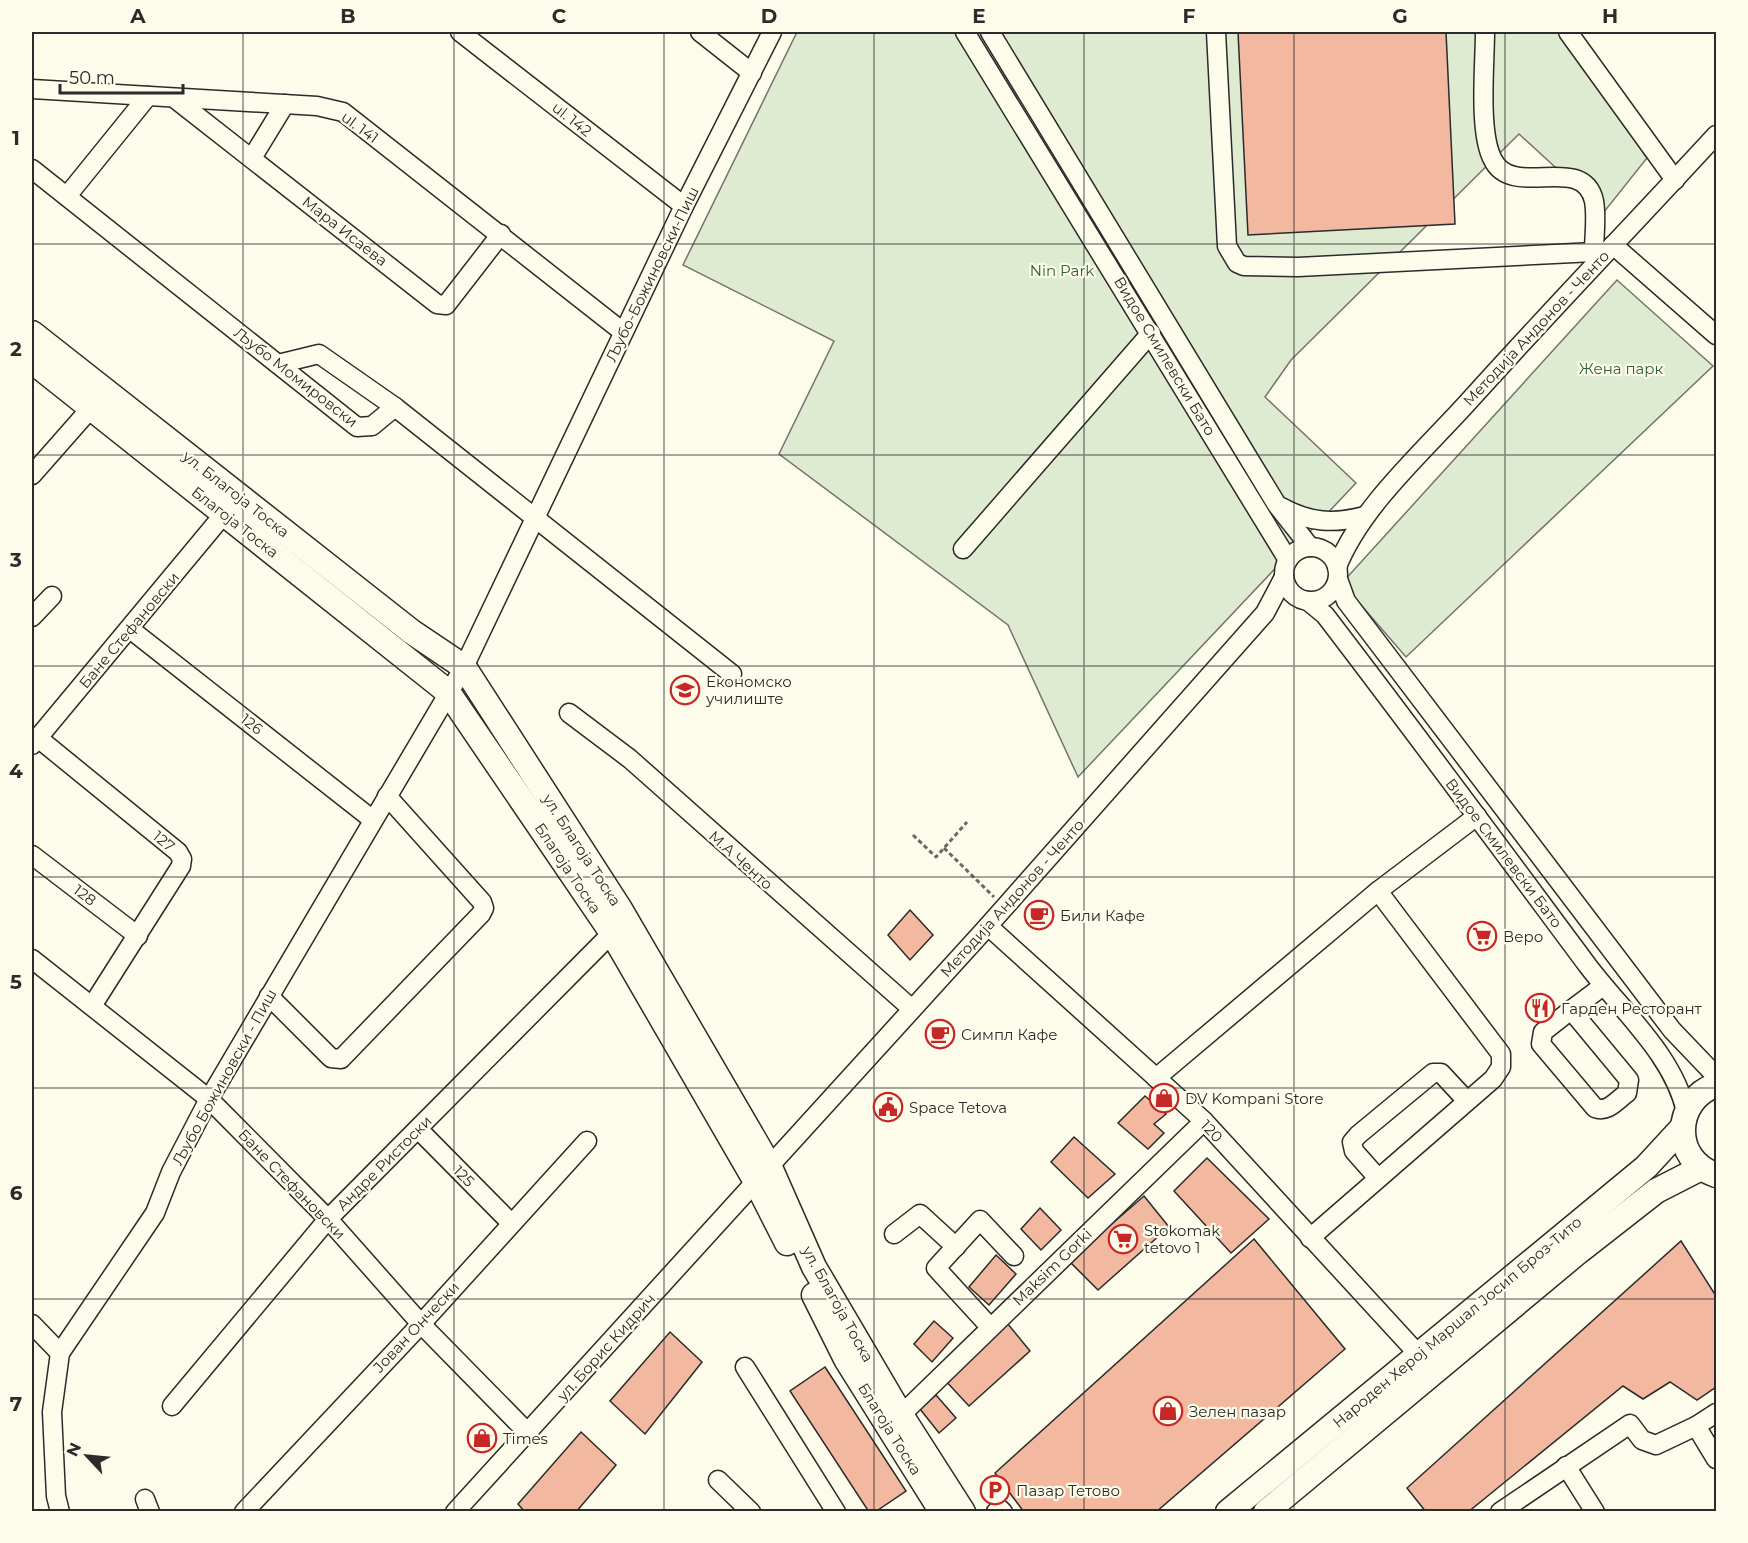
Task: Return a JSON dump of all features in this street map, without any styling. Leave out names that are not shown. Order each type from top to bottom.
[{"type":"main road","name":"ул. Благоја Тоска","points":[[32,333],[412,632],[464,667],[620,909],[814,1267],[901,1415],[963,1512]]},
{"type":"main road","name":"Благоја Тоска","points":[[32,361],[448,692],[612,933],[762,1173],[846,1359],[942,1512]]},
{"type":"main road","name":"Народен Херој Маршал Јосип Броз-Тито","points":[[1228,1512],[1646,1167],[1684,1120],[1701,1093],[1716,1085]]},
{"type":"main road","name":"Народен Херој Маршал Јосип Броз-Тито","points":[[1266,1512],[1578,1252],[1656,1191],[1709,1171],[1689,1154],[1684,1120]]},
{"type":"street","name":"ul. 142","points":[[460,32],[684,206]]},
{"type":"street","points":[[700,32],[752,73]]},
{"type":"street","name":"Љубо-Божиновски-Пиш","points":[[464,667],[684,206],[772,32]]},
{"type":"street","name":"Видое Смилевски Бато","points":[[965,32],[1151,333],[1286,568]]},
{"type":"street","name":"Видое Смилевски Бато","points":[[990,32],[1277,505],[1314,548]]},
{"type":"street","points":[[1216,32],[1227,246],[1237,263],[1244,266],[1298,267],[1603,251],[1716,335]]},
{"type":"street","points":[[1485,32],[1485,136],[1492,160],[1501,171],[1514,178],[1573,178],[1583,183],[1593,198],[1603,251]]},
{"type":"street","points":[[1568,32],[1675,180]]},
{"type":"street","name":"ul. 141","points":[[32,89],[329,107],[343,112],[501,234],[623,333]]},
{"type":"street","points":[[67,196],[148,96]]},
{"type":"street","name":"Мара Исаева","points":[[174,98],[441,306],[446,305],[501,234]]},
{"type":"street","points":[[252,158],[285,104]]},
{"type":"street","name":"Методија Андонов - Ченто","points":[[1337,573],[1346,544],[1362,520],[1603,251],[1675,180],[1716,135]]},
{"type":"street","name":"Љубо Момировски","points":[[32,168],[357,427],[372,426],[395,407]]},
{"type":"street","points":[[963,549],[1151,333]]},
{"type":"street","points":[[278,364],[319,354],[395,407],[732,674]]},
{"type":"street","points":[[32,475],[91,408]]},
{"type":"street","points":[[1277,505],[1297,516],[1319,522],[1362,520]]},
{"type":"street","name":"Бане Стефановски","points":[[35,742],[224,514]]},
{"type":"street","name":"Методија Андонов - Ченто","points":[[1314,548],[1362,520]]},
{"type":"street","points":[[1314,548],[1333,559],[1337,573],[1327,596],[1304,600],[1286,586],[1286,568],[1294,553],[1314,548]]},
{"type":"street","name":"Методија Андонов - Ченто","points":[[762,1173],[988,926],[1265,614],[1286,568]]},
{"type":"street","name":"Видое Смилевски Бато","points":[[1337,573],[1346,601],[1651,1002],[1684,1044],[1716,1076]]},
{"type":"street","points":[[32,617],[52,596]]},
{"type":"street","name":"Видое Смилевски Бато","points":[[1304,600],[1325,615],[1603,986],[1668,1068],[1681,1090],[1684,1120]]},
{"type":"street","name":"Методија Андонов - Ченто","points":[[1265,614],[1304,600]]},
{"type":"street","name":"126","points":[[130,629],[373,820]]},
{"type":"street","name":"Љубо Божиновски - Пиш","points":[[58,1504],[52,1412],[60,1353],[155,1213],[171,1172],[209,1099],[464,667]]},
{"type":"street","name":"М.А Ченто","points":[[569,712],[630,759],[912,1009]]},
{"type":"street","name":"127","points":[[35,742],[178,852],[182,859],[181,866],[92,1006]]},
{"type":"street","points":[[269,996],[331,1058],[341,1059],[481,914],[484,908],[482,902],[387,796]]},
{"type":"street","points":[[1156,1078],[1378,891],[1477,816]]},
{"type":"street","name":"128","points":[[32,855],[138,936]]},
{"type":"street","points":[[1310,1238],[1377,1177],[1493,1079],[1501,1067],[1501,1054],[1378,891]]},
{"type":"street","name":"120","points":[[988,926],[1204,1121],[1418,1354]]},
{"type":"street","name":"Андре Ристоски","points":[[172,1406],[328,1219],[612,933]]},
{"type":"street","name":"Бане Стефановски","points":[[32,959],[209,1099],[328,1219],[421,1324],[529,1434]]},
{"type":"street","points":[[1571,1010],[1629,1080],[1627,1093],[1601,1111],[1595,1108],[1541,1044],[1543,1032],[1571,1010],[1603,986]]},
{"type":"street","points":[[1377,1177],[1354,1151],[1352,1142],[1358,1135],[1433,1073],[1441,1073],[1467,1101]]},
{"type":"street","name":"Maksim Gorki","points":[[901,1415],[1204,1121]]},
{"type":"street","name":"125","points":[[418,1129],[511,1223]]},
{"type":"street","name":"Јован Ончески","points":[[244,1512],[421,1324],[586,1141]]},
{"type":"street","name":"ул. Борис Кидрич","points":[[455,1512],[529,1434],[762,1173]]},
{"type":"street","points":[[894,1234],[920,1214],[956,1247]]},
{"type":"street","points":[[990,1327],[936,1268],[980,1220],[1014,1256]]},
{"type":"street","points":[[32,1324],[60,1353]]},
{"type":"street","points":[[745,1367],[836,1512]]},
{"type":"street","points":[[1500,1512],[1630,1424],[1642,1440],[1656,1445],[1696,1426],[1716,1413]]},
{"type":"street","points":[[1696,1426],[1716,1459]]},
{"type":"street","points":[[1566,1466],[1595,1512]]},
{"type":"street","points":[[718,1480],[752,1512]]},
{"type":"street","points":[[44,1512],[58,1504]]},
{"type":"street","points":[[996,1512],[1000,1509],[1003,1512]]},
{"type":"path","points":[[914,835],[936,857],[967,822]]},
{"type":"path","points":[[944,848],[992,895]]},
{"type":"green space","name":"Nin Park","points":[[797,32],[1565,32],[1647,158],[1604,212],[1519,134],[1291,360],[1265,397],[1356,483],[1078,777],[1008,625],[779,454],[834,341],[683,265]]},
{"type":"green space","name":"Жена парк","points":[[1617,280],[1713,366],[1406,657],[1342,583]]},
{"type":"building","points":[[1238,32],[1446,32],[1455,224],[1248,235]]},
{"type":"building","points":[[910,910],[933,935],[910,960],[888,935]]},
{"type":"building","points":[[1145,1096],[1166,1114],[1154,1124],[1164,1133],[1148,1149],[1118,1123]]},
{"type":"building","points":[[1074,1137],[1115,1174],[1088,1198],[1051,1162]]},
{"type":"building","points":[[1207,1158],[1269,1219],[1231,1253],[1174,1191]]},
{"type":"building","points":[[1144,1196],[1169,1227],[1098,1290],[1069,1261]]},
{"type":"building","points":[[1040,1208],[1061,1230],[1041,1250],[1021,1229]]},
{"type":"building","name":"Зелен пазар","points":[[1254,1239],[1345,1349],[1156,1512],[1024,1512],[995,1473]]},
{"type":"building","points":[[1681,1241],[1716,1296],[1716,1387],[1697,1400],[1670,1382],[1643,1399],[1623,1386],[1468,1512],[1426,1512],[1407,1488]]},
{"type":"building","points":[[996,1255],[1016,1274],[989,1305],[969,1287]]},
{"type":"building","points":[[1003,1318],[1030,1351],[969,1406],[943,1378]]},
{"type":"building","points":[[934,1321],[953,1338],[932,1362],[914,1344]]},
{"type":"building","points":[[670,1332],[702,1362],[645,1434],[610,1401]]},
{"type":"building","points":[[825,1367],[906,1491],[875,1512],[869,1512],[790,1391]]},
{"type":"building","points":[[936,1395],[956,1418],[939,1433],[920,1409]]},
{"type":"building","points":[[581,1432],[616,1465],[576,1512],[525,1512],[518,1504]]},
{"type":"place","name":"Економско училиште","points":[[685,690]]},
{"type":"place","name":"Били Кафе","points":[[1039,915]]},
{"type":"place","name":"Веро","points":[[1482,936]]},
{"type":"place","name":"Гарден Ресторант","points":[[1540,1008]]},
{"type":"place","name":"Симпл Кафе","points":[[940,1034]]},
{"type":"place","name":"DV Kompani Store","points":[[1164,1098]]},
{"type":"place","name":"Space Tetova","points":[[888,1107]]},
{"type":"place","name":"Stokomak tetovo 1","points":[[1123,1239]]},
{"type":"place","name":"Зелен пазар","points":[[1168,1411]]},
{"type":"place","name":"Times","points":[[482,1438]]},
{"type":"place","name":"Пазар Тетово","points":[[995,1490]]}]
